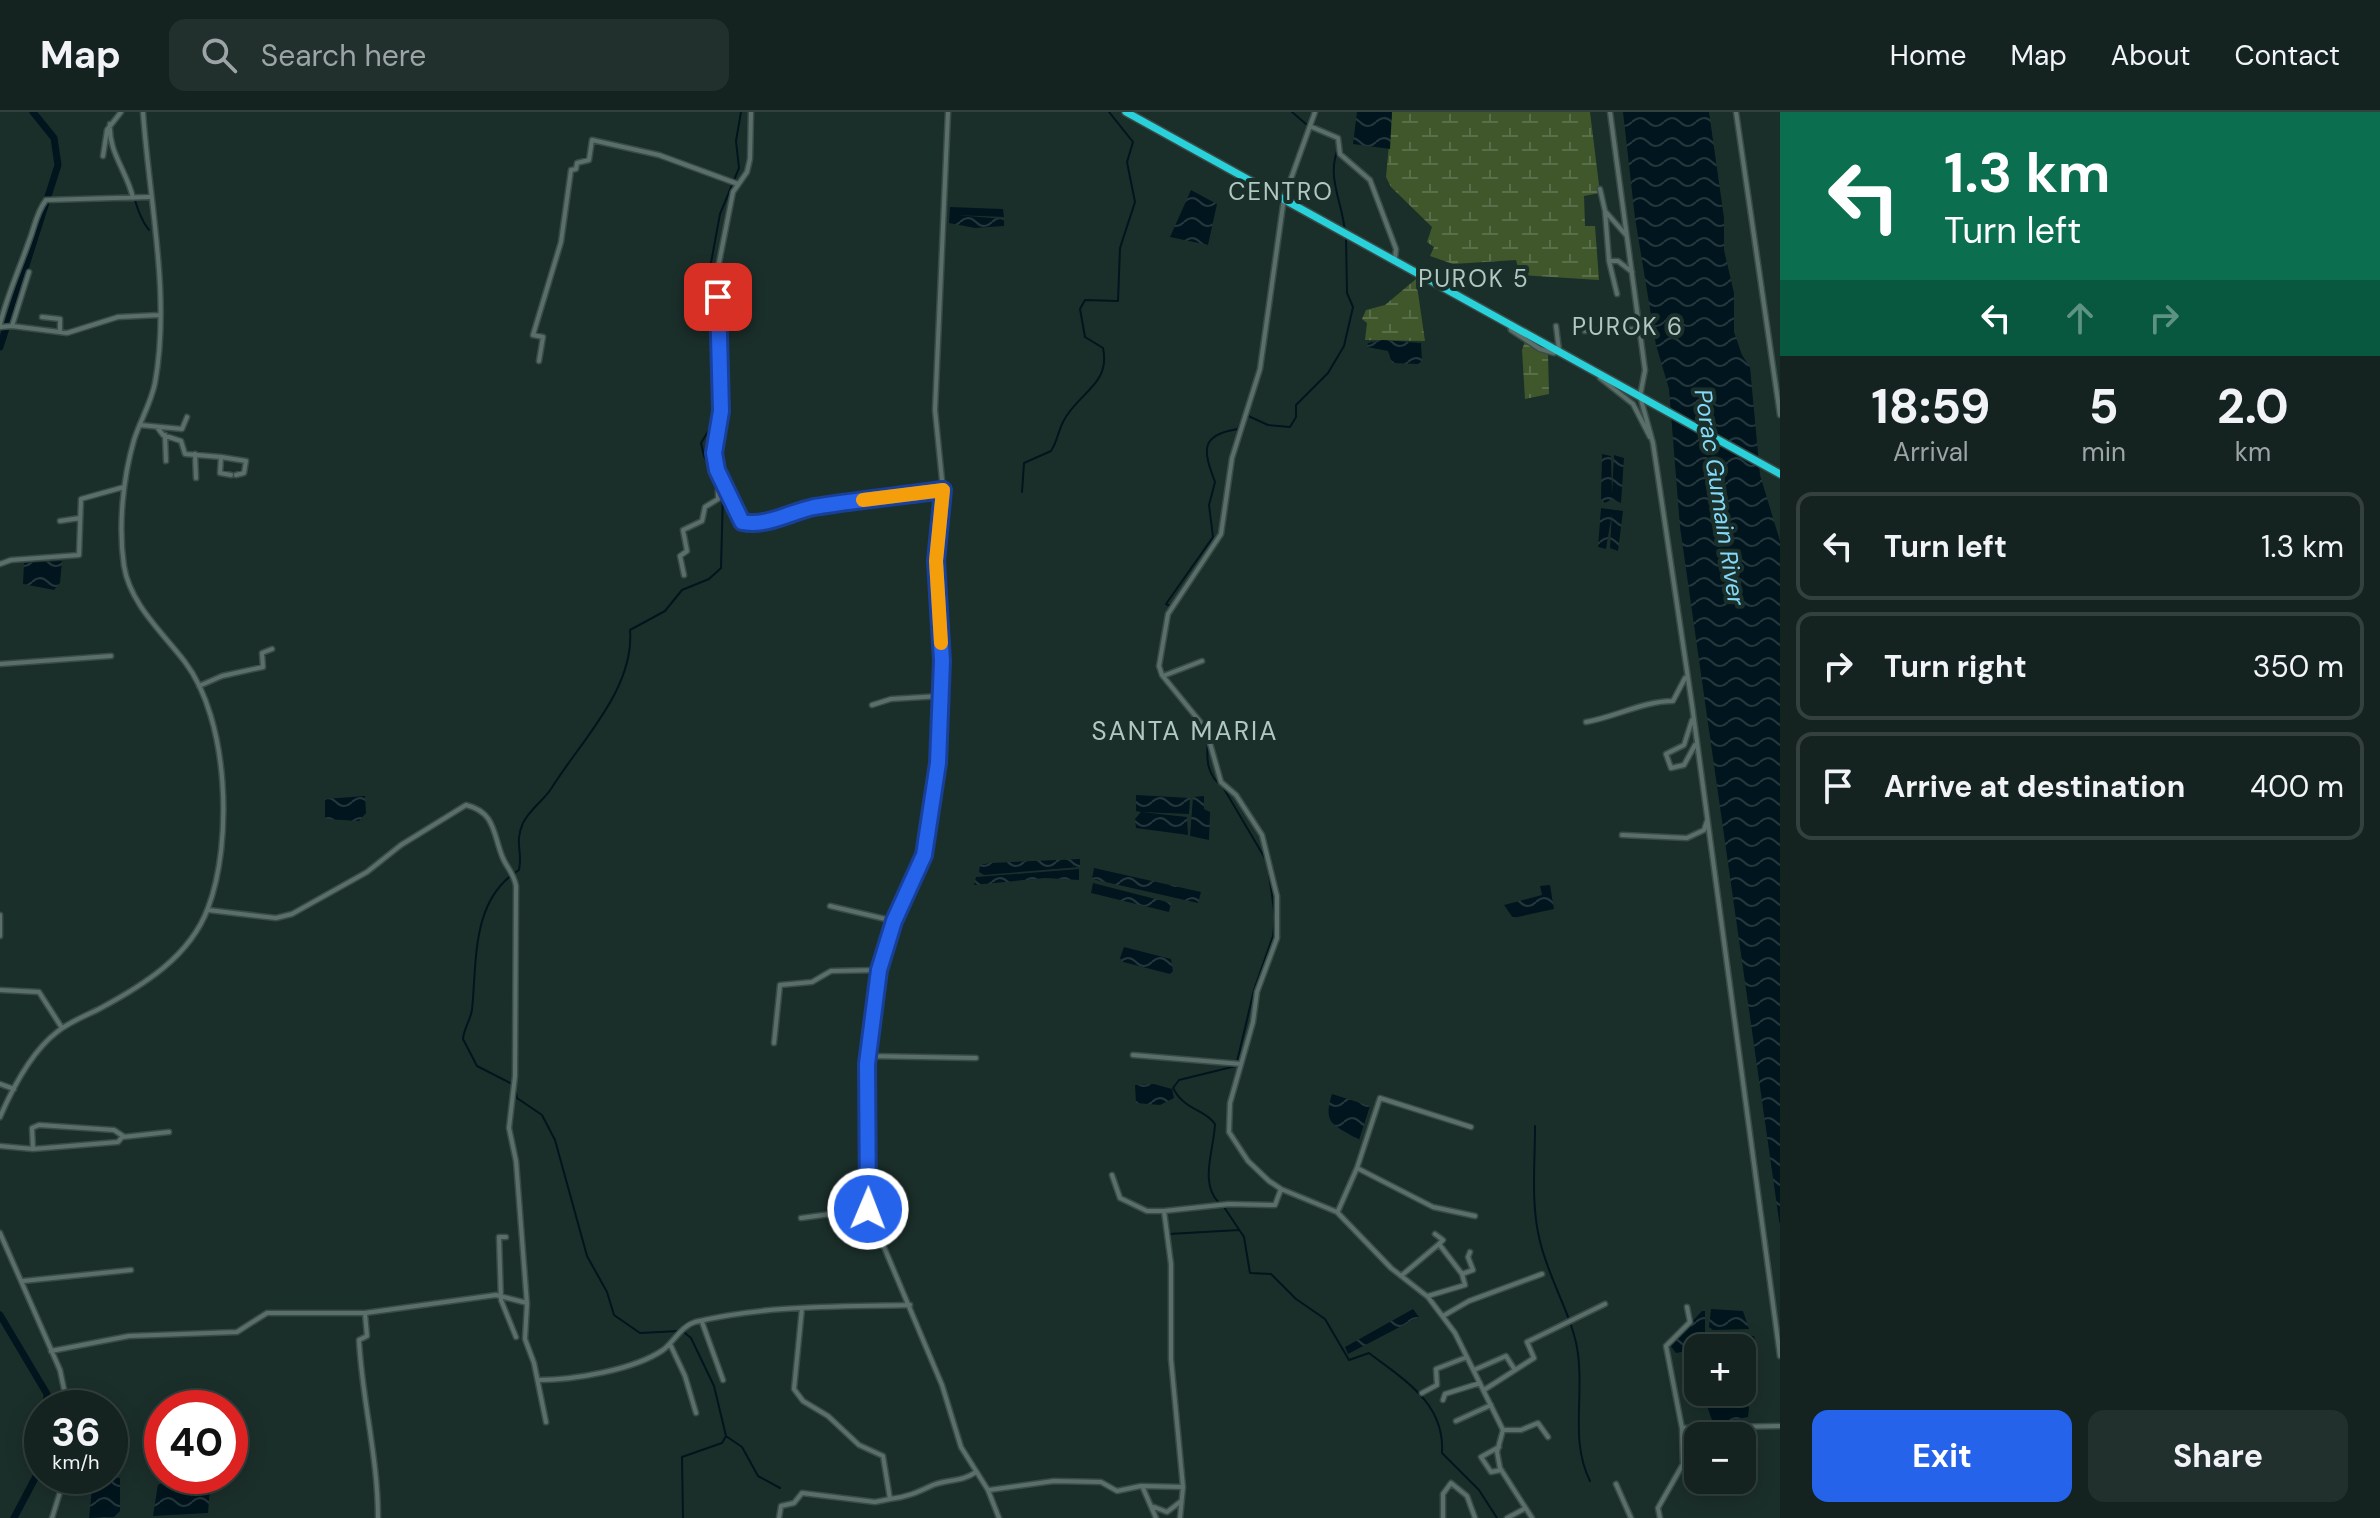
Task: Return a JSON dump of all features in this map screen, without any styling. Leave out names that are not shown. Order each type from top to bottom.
[{"type":"highway","points":[[1126,112],[1780,474]]},
{"type":"street","points":[[103,156],[104,136],[121,112]]},
{"type":"street","points":[[0,1117],[14,1089],[44,1044],[62,1028],[158,973],[185,945],[208,910],[220,858],[222,790],[212,719],[187,665],[151,622],[124,567],[124,487],[133,446],[154,384],[159,315],[159,280],[143,112]]},
{"type":"street","points":[[751,112],[750,159],[734,182],[716,278],[721,383],[714,453],[721,488],[745,523],[774,520],[809,508],[943,490]]},
{"type":"street","points":[[948,112],[935,410],[943,490],[936,561],[941,696],[938,763],[924,855],[894,921],[879,970],[868,1056],[868,1209],[942,1385],[961,1447],[988,1490],[999,1518]]},
{"type":"street","points":[[1315,112],[1284,198],[1269,314],[1252,401],[1232,458],[1221,534],[1168,614],[1160,649],[1163,677],[1206,729],[1221,782],[1252,816],[1270,859],[1277,896],[1277,938],[1257,992],[1230,1103],[1229,1132],[1248,1161],[1281,1189],[1337,1212],[1401,1276],[1428,1297],[1443,1316],[1503,1430],[1499,1447],[1501,1470],[1532,1518]]},
{"type":"street","points":[[1610,112],[1645,370],[1644,398],[1708,818],[1780,1356]]},
{"type":"street","points":[[1736,112],[1780,415]]},
{"type":"street","points":[[110,124],[111,149],[126,174],[135,198]]},
{"type":"street","points":[[1311,125],[1338,138],[1340,154],[1370,180],[1396,249],[1395,259]]},
{"type":"street","points":[[539,361],[543,337],[533,335],[561,242],[571,170],[577,163],[589,160],[592,140],[659,155],[734,182]]},
{"type":"street","points":[[1600,189],[1609,261],[1617,294]]},
{"type":"street","points":[[149,197],[46,200],[34,218],[30,240],[16,268],[0,326],[78,332],[118,317],[159,315]]},
{"type":"street","points":[[1605,211],[1627,236]]},
{"type":"street","points":[[1609,261],[1618,261],[1632,272]]},
{"type":"street","points":[[10,326],[29,272]]},
{"type":"street","points":[[42,317],[60,319],[60,332]]},
{"type":"street","points":[[1511,323],[1511,330],[1540,349],[1566,359],[1618,390],[1633,404],[1653,443]]},
{"type":"street","points":[[1556,326],[1559,350]]},
{"type":"street","points":[[1585,331],[1639,329]]},
{"type":"street","points":[[140,425],[182,429],[187,417]]},
{"type":"street","points":[[157,427],[165,435],[181,441],[185,454],[195,454],[221,457],[246,461],[244,473],[220,473],[221,457]]},
{"type":"street","points":[[165,435],[166,461]]},
{"type":"street","points":[[195,454],[196,478]]},
{"type":"street","points":[[0,564],[11,560],[79,555],[81,499],[124,487]]},
{"type":"street","points":[[684,575],[680,556],[687,551],[683,530],[702,521],[705,507],[718,499],[721,488]]},
{"type":"street","points":[[60,521],[80,518]]},
{"type":"street","points":[[199,686],[222,676],[258,671],[263,667],[262,653],[272,649]]},
{"type":"street","points":[[0,664],[111,656]]},
{"type":"street","points":[[1163,677],[1202,661]]},
{"type":"street","points":[[1586,722],[1626,714],[1653,702],[1673,701],[1686,676]]},
{"type":"street","points":[[872,705],[891,699],[941,696]]},
{"type":"street","points":[[1693,717],[1684,745],[1666,754],[1671,768],[1684,765],[1691,759],[1695,743]]},
{"type":"street","points":[[208,910],[276,918],[292,914],[367,872],[401,845],[466,805],[483,812],[496,828],[503,859],[513,874],[518,966],[515,1076],[509,1128],[516,1161],[527,1304],[525,1339],[538,1380],[546,1422]]},
{"type":"street","points":[[1622,835],[1687,838],[1704,830],[1708,818]]},
{"type":"street","points":[[830,906],[894,921]]},
{"type":"street","points":[[0,915],[0,936]]},
{"type":"street","points":[[774,1043],[780,985],[812,982],[831,971],[879,970]]},
{"type":"street","points":[[0,990],[39,992],[62,1028]]},
{"type":"street","points":[[1133,1055],[1241,1064]]},
{"type":"street","points":[[868,1056],[976,1058]]},
{"type":"street","points":[[0,1084],[14,1089]]},
{"type":"street","points":[[1337,1212],[1357,1168],[1380,1098],[1471,1127]]},
{"type":"street","points":[[33,1149],[32,1128],[39,1125],[114,1130],[122,1133],[123,1137]]},
{"type":"street","points":[[0,1146],[33,1149],[118,1142],[123,1137],[169,1132]]},
{"type":"street","points":[[1357,1168],[1431,1206],[1475,1216]]},
{"type":"street","points":[[1112,1175],[1120,1198],[1147,1211],[1229,1204],[1275,1205],[1281,1189]]},
{"type":"street","points":[[801,1218],[868,1209]]},
{"type":"street","points":[[1164,1211],[1171,1264],[1171,1359],[1180,1423],[1183,1487],[1180,1518]]},
{"type":"street","points":[[0,1233],[51,1351],[63,1390]]},
{"type":"street","points":[[1401,1276],[1443,1240],[1435,1234]]},
{"type":"street","points":[[506,1237],[499,1237],[504,1296],[516,1337]]},
{"type":"street","points":[[1428,1297],[1465,1285],[1462,1274],[1439,1244]]},
{"type":"street","points":[[1462,1274],[1473,1270],[1470,1252]]},
{"type":"street","points":[[23,1281],[131,1270]]},
{"type":"street","points":[[1443,1316],[1469,1301],[1542,1274]]},
{"type":"street","points":[[51,1351],[129,1336],[237,1332],[267,1313],[365,1313],[504,1296],[527,1304]]},
{"type":"street","points":[[1484,1390],[1534,1358],[1527,1342],[1605,1304]]},
{"type":"street","points":[[538,1380],[563,1380],[645,1360],[670,1344],[686,1325],[702,1321],[765,1310],[910,1305]]},
{"type":"street","points":[[1660,1518],[1658,1508],[1683,1468],[1682,1428],[1666,1346],[1692,1319],[1687,1307]]},
{"type":"street","points":[[802,1308],[794,1389],[803,1401],[828,1416],[859,1445],[883,1456],[890,1499]]},
{"type":"street","points":[[365,1313],[367,1336],[359,1340],[360,1365],[377,1461],[378,1518]]},
{"type":"street","points":[[702,1321],[723,1380]]},
{"type":"street","points":[[670,1344],[685,1376],[696,1413]]},
{"type":"street","points":[[1474,1370],[1506,1356],[1515,1370]]},
{"type":"street","points":[[1422,1393],[1437,1385],[1436,1369],[1467,1357]]},
{"type":"street","points":[[1443,1400],[1445,1394],[1480,1383]]},
{"type":"street","points":[[1456,1421],[1491,1405]]},
{"type":"street","points":[[1503,1430],[1521,1430],[1538,1423],[1548,1437]]},
{"type":"street","points":[[1682,1428],[1780,1426]]},
{"type":"street","points":[[1499,1447],[1481,1457],[1491,1472],[1501,1470]]},
{"type":"street","points":[[779,1518],[781,1506],[794,1503],[802,1493],[875,1502],[918,1494],[931,1486],[962,1480],[976,1472]]},
{"type":"street","points":[[988,1490],[1054,1481],[1101,1482],[1112,1491],[1141,1486],[1183,1487]]},
{"type":"street","points":[[1443,1518],[1443,1494],[1451,1483],[1467,1496],[1475,1518]]},
{"type":"street","points":[[1616,1484],[1631,1518]]},
{"type":"street","points":[[1141,1486],[1154,1506],[1156,1518]]},
{"type":"street","points":[[52,1518],[59,1494]]},
{"type":"street","points":[[1154,1506],[1172,1511],[1182,1500]]},
{"type":"street","points":[[1510,1517],[1524,1509]]},
{"type":"green space","points":[[1392,112],[1590,112],[1600,193],[1584,196],[1585,226],[1595,226],[1599,280],[1520,275],[1516,260],[1453,264],[1430,256],[1434,247],[1427,242],[1432,227],[1391,187],[1386,177]]},
{"type":"green space","points":[[1416,279],[1425,341],[1365,340],[1367,323],[1362,319],[1366,310],[1385,305]]},
{"type":"green space","points":[[1525,341],[1548,354],[1549,394],[1525,399],[1522,350]]},
{"type":"water","points":[[1357,112],[1392,112],[1390,149],[1353,144]]},
{"type":"water","name":"Porac Gumain River","points":[[1623,112],[1709,112],[1724,218],[1724,250],[1734,293],[1734,332],[1750,367],[1760,475],[1780,541],[1780,1227],[1680,527],[1669,389],[1656,345],[1635,218]]},
{"type":"water","points":[[1191,190],[1217,204],[1208,245],[1170,237]]},
{"type":"water","points":[[950,207],[1003,209],[1004,217],[956,215],[1004,219],[1004,226],[975,228],[949,223]]},
{"type":"water","points":[[1383,340],[1421,343],[1422,361],[1418,364],[1392,363],[1388,351],[1367,347],[1368,343]]},
{"type":"water","points":[[1602,454],[1611,456],[1612,494],[1614,455],[1624,458],[1621,503],[1612,499],[1605,503],[1601,499]]},
{"type":"water","points":[[1601,508],[1623,511],[1618,551],[1610,548],[1612,513],[1606,549],[1598,547]]},
{"type":"water","points":[[62,561],[60,583],[54,590],[23,584],[24,563]]},
{"type":"water","points":[[1136,795],[1190,798],[1189,814],[1136,811]]},
{"type":"water","points":[[365,796],[366,813],[359,821],[325,819],[325,799]]},
{"type":"water","points":[[1204,796],[1204,809],[1210,812],[1209,840],[1190,836],[1193,797]]},
{"type":"water","points":[[1141,812],[1187,817],[1188,835],[1136,828],[1135,819]]},
{"type":"water","points":[[1080,859],[1080,867],[984,875],[979,872],[980,865],[990,863]]},
{"type":"water","points":[[1094,868],[1201,892],[1198,903],[1092,879]]},
{"type":"water","points":[[1079,869],[1079,880],[1045,878],[974,885],[976,877]]},
{"type":"water","points":[[1093,883],[1171,903],[1169,912],[1091,893]]},
{"type":"water","points":[[1550,885],[1554,909],[1513,918],[1504,905],[1542,895],[1540,886]]},
{"type":"water","points":[[1124,947],[1171,959],[1173,971],[1170,974],[1123,962],[1120,958]]},
{"type":"water","points":[[1154,1084],[1172,1089],[1174,1098],[1160,1105],[1136,1103],[1135,1085]]},
{"type":"water","points":[[1332,1094],[1370,1106],[1359,1140],[1332,1123],[1328,1112]]},
{"type":"water","points":[[1413,1309],[1419,1317],[1348,1354],[1345,1347]]},
{"type":"water","points":[[1711,1309],[1743,1311],[1749,1329],[1713,1330],[1709,1327]]},
{"type":"water","points":[[1705,1311],[1705,1334],[1684,1334],[1684,1352],[1676,1353],[1670,1345]]},
{"type":"water","points":[[1707,1406],[1749,1406],[1748,1417],[1713,1422]]},
{"type":"water","points":[[91,1494],[120,1494],[120,1511],[114,1517],[89,1518]]},
{"type":"water","points":[[156,1494],[209,1494],[208,1513],[153,1516]]},
{"type":"waterway","points":[[0,347],[58,165],[54,138],[33,112]]},
{"type":"waterway","points":[[512,1084],[477,1066],[463,1039],[472,1010],[476,952],[484,914],[503,882],[519,870],[519,836],[523,823],[551,789],[615,694],[629,652],[630,630],[665,611],[682,590],[709,579],[721,568],[723,492],[704,456],[701,443],[716,411],[716,318],[711,263],[720,214],[739,168],[736,141],[741,112]]},
{"type":"waterway","points":[[1022,492],[1024,463],[1051,451],[1069,412],[1098,380],[1102,371],[1103,348],[1085,337],[1080,309],[1085,300],[1118,301],[1120,248],[1135,202],[1127,162],[1133,142],[1109,112]]},
{"type":"waterway","points":[[1292,112],[1306,124]]},
{"type":"waterway","points":[[1315,130],[1338,140]]},
{"type":"waterway","points":[[1338,149],[1334,180],[1345,232]]},
{"type":"waterway","points":[[122,165],[140,215],[149,230]]},
{"type":"waterway","points":[[1172,607],[1166,604],[1213,537],[1209,505],[1215,482],[1207,454],[1210,440],[1238,429],[1244,414],[1268,425],[1290,427],[1296,417],[1296,405],[1328,373],[1344,346],[1353,307],[1347,293],[1346,238]]},
{"type":"waterway","points":[[1157,664],[1165,624]]},
{"type":"waterway","points":[[1160,674],[1168,685]]},
{"type":"waterway","points":[[1208,741],[1211,772],[1266,860]]},
{"type":"waterway","points":[[1219,1203],[1213,1195],[1209,1176],[1215,1124],[1183,1101],[1173,1088],[1179,1080],[1236,1066],[1254,990],[1273,936],[1275,917],[1268,866]]},
{"type":"waterway","points":[[515,1086],[517,1098],[542,1115],[555,1140],[587,1256],[607,1292],[614,1315],[640,1333],[679,1331]]},
{"type":"waterway","points":[[1535,1126],[1534,1196],[1537,1224],[1548,1267],[1576,1340],[1579,1435],[1590,1481]]},
{"type":"waterway","points":[[1224,1207],[1244,1237],[1250,1273],[1271,1274],[1296,1299],[1325,1319],[1349,1360],[1369,1353],[1420,1394],[1437,1420],[1442,1453],[1479,1490],[1497,1518]]},
{"type":"waterway","points":[[1169,1234],[1239,1230]]},
{"type":"waterway","points":[[0,1315],[45,1390]]},
{"type":"waterway","points":[[683,1518],[682,1457],[722,1443],[726,1436],[714,1386],[691,1338],[685,1333]]},
{"type":"waterway","points":[[726,1436],[742,1447],[758,1476],[780,1488]]},
{"type":"waterway","points":[[14,1518],[27,1494]]},
{"type":"slow traffic","points":[[863,500],[943,490],[936,561],[941,643]]},
{"type":"district","name":"CENTRO","points":[[1281,191]]},
{"type":"district","name":"PUROK 5","points":[[1474,278]]},
{"type":"district","name":"PUROK 6","points":[[1628,326]]},
{"type":"district","name":"SANTA MARIA","points":[[1185,731]]},
{"type":"route","points":[[718,297],[721,411],[714,453],[717,470],[742,522],[759,523],[809,508],[943,490],[936,561],[942,661],[938,763],[924,855],[894,921],[879,970],[867,1064],[868,1209]]}]
